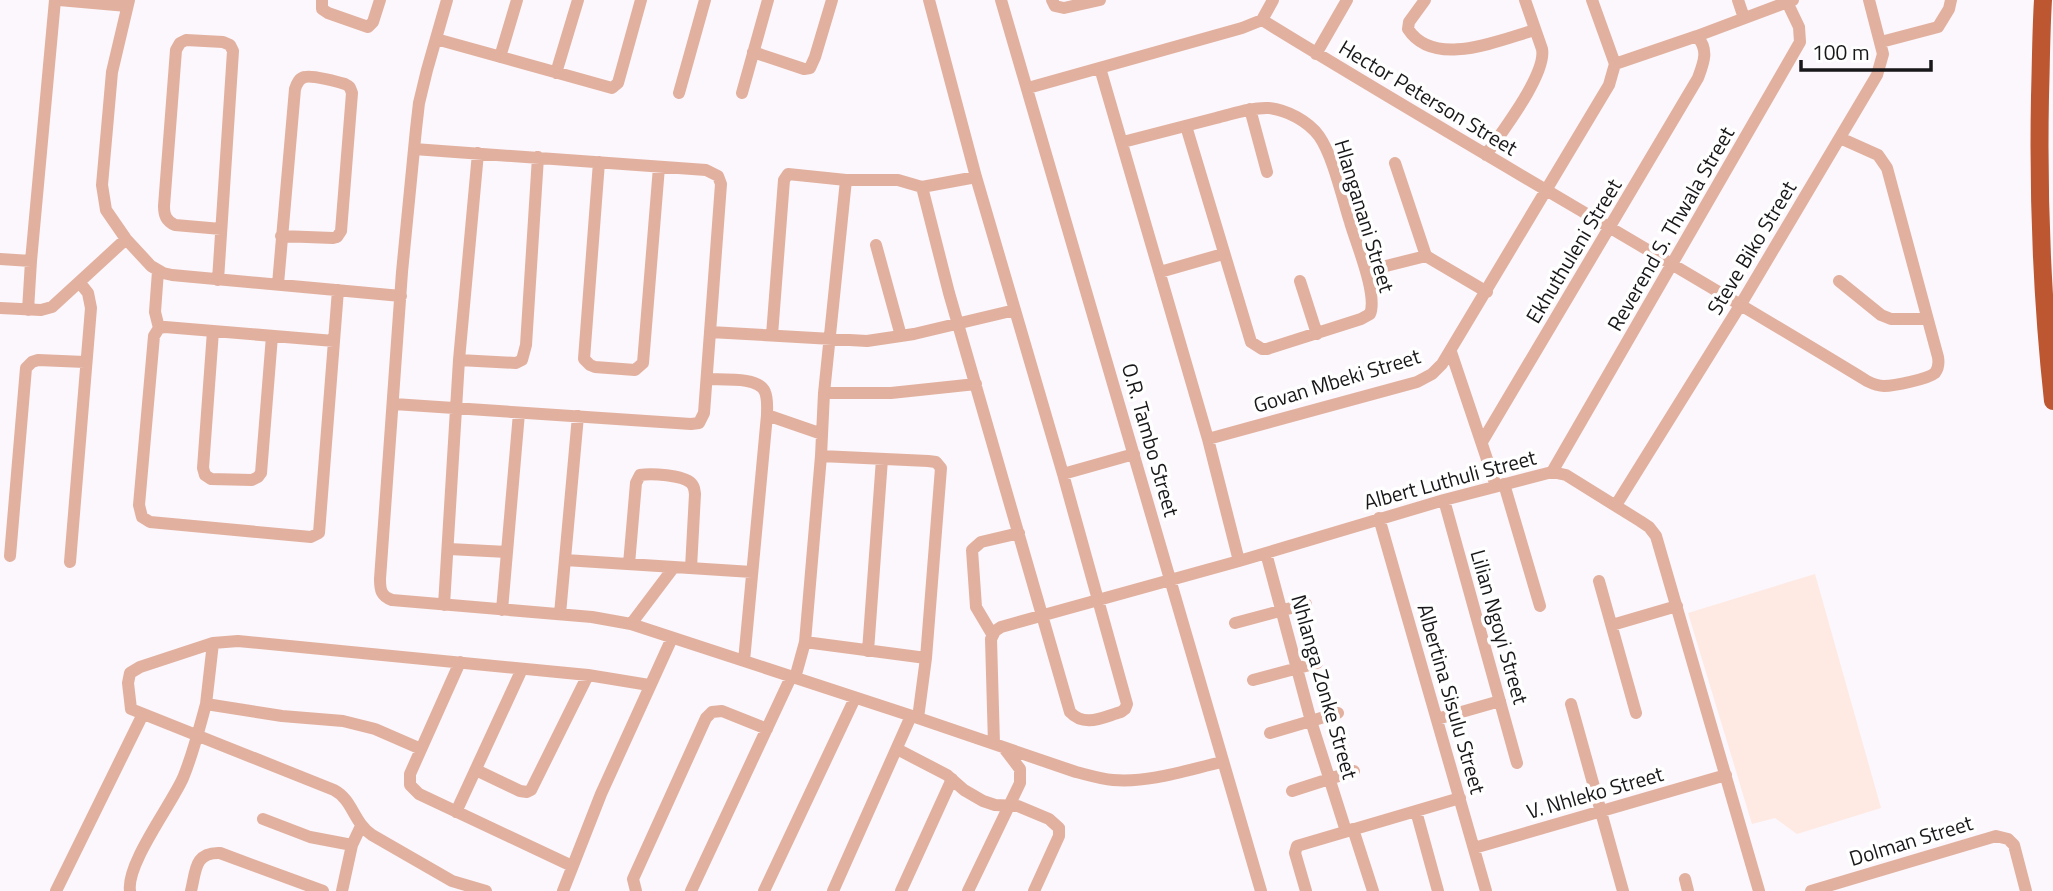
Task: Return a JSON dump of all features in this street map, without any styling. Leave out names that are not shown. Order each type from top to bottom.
[{"type":"highway","points":[[2043,0],[2039,217],[2053,401]]},
{"type":"street","points":[[29,310],[31,261],[57,0],[128,3],[112,72],[102,185],[106,210],[145,260],[158,271],[173,275],[401,296]]},
{"type":"street","points":[[321,0],[322,9],[328,13],[368,27],[373,22],[380,0]]},
{"type":"street","points":[[447,0],[419,103],[414,149],[380,589],[384,596],[392,600],[560,614],[631,624],[1076,772],[1110,780],[1141,780],[1222,762]]},
{"type":"street","points":[[500,57],[517,0]]},
{"type":"street","points":[[556,73],[578,0]]},
{"type":"street","points":[[436,39],[556,73],[610,87],[616,86],[641,0]]},
{"type":"street","points":[[679,93],[705,0]]},
{"type":"street","points":[[742,93],[768,0]]},
{"type":"street","points":[[753,52],[804,69],[810,68],[832,0]]},
{"type":"street","points":[[922,187],[958,324],[1070,712],[1081,721],[1087,721],[1121,712],[1126,706],[1098,599],[976,177],[929,0]]},
{"type":"street","name":"O.R. Tambo Street","points":[[1001,0],[1261,891]]},
{"type":"street","points":[[1052,0],[1055,6],[1064,8],[1100,0]]},
{"type":"street","points":[[1028,88],[1242,28],[1262,20],[1273,0]]},
{"type":"street","points":[[1316,54],[1347,0]]},
{"type":"street","points":[[1425,0],[1409,22],[1408,29],[1412,36],[1425,45],[1443,50],[1464,49],[1535,30]]},
{"type":"street","points":[[1486,155],[1528,92],[1541,66],[1543,56],[1525,0]]},
{"type":"street","points":[[1592,0],[1615,64],[1790,1]]},
{"type":"street","points":[[1738,0],[1744,18]]},
{"type":"street","name":"Steve Biko Street","points":[[1616,505],[1741,304],[1880,67],[1883,54],[1869,0]]},
{"type":"street","points":[[1881,42],[1938,27],[1949,9],[1951,0]]},
{"type":"street","name":"Reverend S. Thwala Street","points":[[1552,472],[1800,43],[1799,27],[1790,1]]},
{"type":"street","name":"Hector Peterson Street","points":[[1262,20],[1867,381],[1882,386],[1892,385],[1931,375],[1937,369],[1938,357],[1927,319]]},
{"type":"street","name":"Ekhuthuleni Street","points":[[1482,442],[1698,78],[1705,55],[1704,47],[1697,36]]},
{"type":"street","points":[[218,280],[233,51],[223,42],[186,40],[180,43],[176,50],[165,215],[175,225],[221,229]]},
{"type":"street","name":"Govan Mbeki Street","points":[[1208,439],[1417,382],[1436,371],[1451,352],[1609,85],[1615,64]]},
{"type":"street","points":[[1100,68],[1208,439],[1239,561]]},
{"type":"street","points":[[278,284],[281,236],[296,85],[300,79],[308,76],[347,85],[352,93],[341,231],[333,238],[281,236]]},
{"type":"street","name":"Hlanganani Street","points":[[1123,142],[1250,109],[1268,108],[1304,122],[1317,134],[1327,153],[1366,271],[1372,306],[1370,314],[1267,349],[1254,345],[1247,334],[1186,126]]},
{"type":"street","points":[[1250,109],[1267,172]]},
{"type":"street","points":[[1839,281],[1881,315],[1891,319],[1927,319],[1885,163],[1878,155],[1840,138]]},
{"type":"street","points":[[394,404],[696,424],[701,421],[704,413],[720,179],[715,174],[706,170],[414,149]]},
{"type":"street","points":[[444,605],[459,360],[478,153]]},
{"type":"street","points":[[459,360],[516,363],[523,357],[538,157]]},
{"type":"street","points":[[599,162],[584,359],[595,367],[635,370],[643,363],[659,167]]},
{"type":"street","points":[[1395,163],[1426,256],[1487,292]]},
{"type":"street","points":[[772,335],[785,177],[788,174],[846,180],[898,180],[922,187],[976,177]]},
{"type":"street","points":[[691,891],[793,678],[806,642],[824,393],[846,180]]},
{"type":"street","points":[[0,308],[41,310],[52,307],[127,239]]},
{"type":"street","points":[[876,245],[901,336]]},
{"type":"street","points":[[1160,272],[1223,254]]},
{"type":"street","points":[[1366,271],[1426,256]]},
{"type":"street","points":[[0,259],[31,261]]},
{"type":"street","points":[[158,271],[155,312],[159,328],[154,337],[139,505],[142,517],[155,523],[311,537],[317,535],[320,531],[338,290]]},
{"type":"street","points":[[1300,281],[1317,334]]},
{"type":"street","points":[[70,562],[91,308],[88,293],[80,283]]},
{"type":"street","points":[[710,332],[867,341],[1015,310]]},
{"type":"street","points":[[159,328],[334,341]]},
{"type":"street","points":[[214,331],[203,468],[205,475],[211,479],[252,480],[261,474],[272,336]]},
{"type":"street","points":[[1451,352],[1500,485],[1540,606]]},
{"type":"street","points":[[10,556],[26,368],[38,360],[86,362]]},
{"type":"street","points":[[706,379],[757,383],[766,393],[767,415],[744,661]]},
{"type":"street","points":[[824,393],[891,393],[976,384]]},
{"type":"street","points":[[502,610],[519,413]]},
{"type":"street","points":[[767,415],[822,434]]},
{"type":"street","points":[[560,614],[578,416]]},
{"type":"street","points":[[1063,474],[1134,454]]},
{"type":"street","points":[[821,456],[933,461],[941,468],[926,658],[915,717],[897,749],[833,891]]},
{"type":"street","points":[[868,651],[882,459]]},
{"type":"street","name":"Albert Luthuli Street","points":[[992,634],[1001,626],[1239,561],[1379,518],[1552,472],[1566,475],[1649,527],[1656,536],[1759,891]]},
{"type":"street","points":[[629,564],[636,483],[640,475],[652,474],[683,478],[694,487],[691,568]]},
{"type":"street","name":"Lilian Ngoyi Street","points":[[1444,500],[1517,764]]},
{"type":"street","name":"Albertina Sisulu Street","points":[[1379,518],[1486,891]]},
{"type":"street","points":[[968,891],[1020,783],[1021,774],[1018,765],[999,745],[992,634],[976,607],[972,550],[981,542],[1019,533]]},
{"type":"street","points":[[449,549],[507,552]]},
{"type":"street","name":"Nhlanga Zonke Street","points":[[1266,553],[1311,721],[1373,891]]},
{"type":"street","points":[[565,560],[752,572]]},
{"type":"street","points":[[631,624],[674,567]]},
{"type":"street","points":[[1599,581],[1636,713]]},
{"type":"street","points":[[1235,623],[1306,604]]},
{"type":"street","points":[[1612,625],[1677,607]]},
{"type":"street","points":[[563,891],[649,685],[672,638]]},
{"type":"street","points":[[486,891],[466,888],[439,875],[361,826],[340,793],[131,709],[128,680],[132,671],[214,643],[238,640],[588,675],[649,685]]},
{"type":"street","points":[[806,642],[926,658]]},
{"type":"street","points":[[130,891],[132,872],[180,783],[197,736],[206,704],[214,643]]},
{"type":"street","points":[[460,662],[410,774],[410,785],[419,794],[572,866]]},
{"type":"street","points":[[1253,680],[1317,663]]},
{"type":"street","points":[[456,812],[522,669]]},
{"type":"street","points":[[476,769],[520,791],[531,790],[588,675]]},
{"type":"street","points":[[764,891],[855,698]]},
{"type":"street","points":[[1437,719],[1500,701]]},
{"type":"street","points":[[206,704],[282,716],[343,721],[375,729],[421,749]]},
{"type":"street","points":[[1571,704],[1623,891]]},
{"type":"street","points":[[636,891],[633,879],[706,718],[712,712],[722,711],[767,729]]},
{"type":"street","points":[[1270,733],[1338,713]]},
{"type":"street","points":[[56,891],[143,714]]},
{"type":"street","points":[[897,749],[952,779],[983,801],[1026,808],[1054,821],[1059,828],[1059,835],[1034,891]]},
{"type":"street","points":[[1292,791],[1354,771]]},
{"type":"street","name":"V. Nhleko Street","points":[[1474,848],[1726,775]]},
{"type":"street","points":[[901,891],[952,779]]},
{"type":"street","points":[[1306,891],[1295,853],[1296,848],[1460,798]]},
{"type":"street","points":[[1416,811],[1438,891]]},
{"type":"street","points":[[263,818],[310,836],[352,845]]},
{"type":"street","points":[[344,891],[352,845],[361,826]]},
{"type":"street","name":"Dolman Street","points":[[1811,891],[1996,836],[2008,839],[2014,845],[2026,891]]},
{"type":"street","points":[[191,891],[198,863],[209,852],[220,853],[323,891]]},
{"type":"shaded area","points":[[1815,574],[1881,808],[1797,834],[1775,818],[1752,824],[1688,613]]}]
